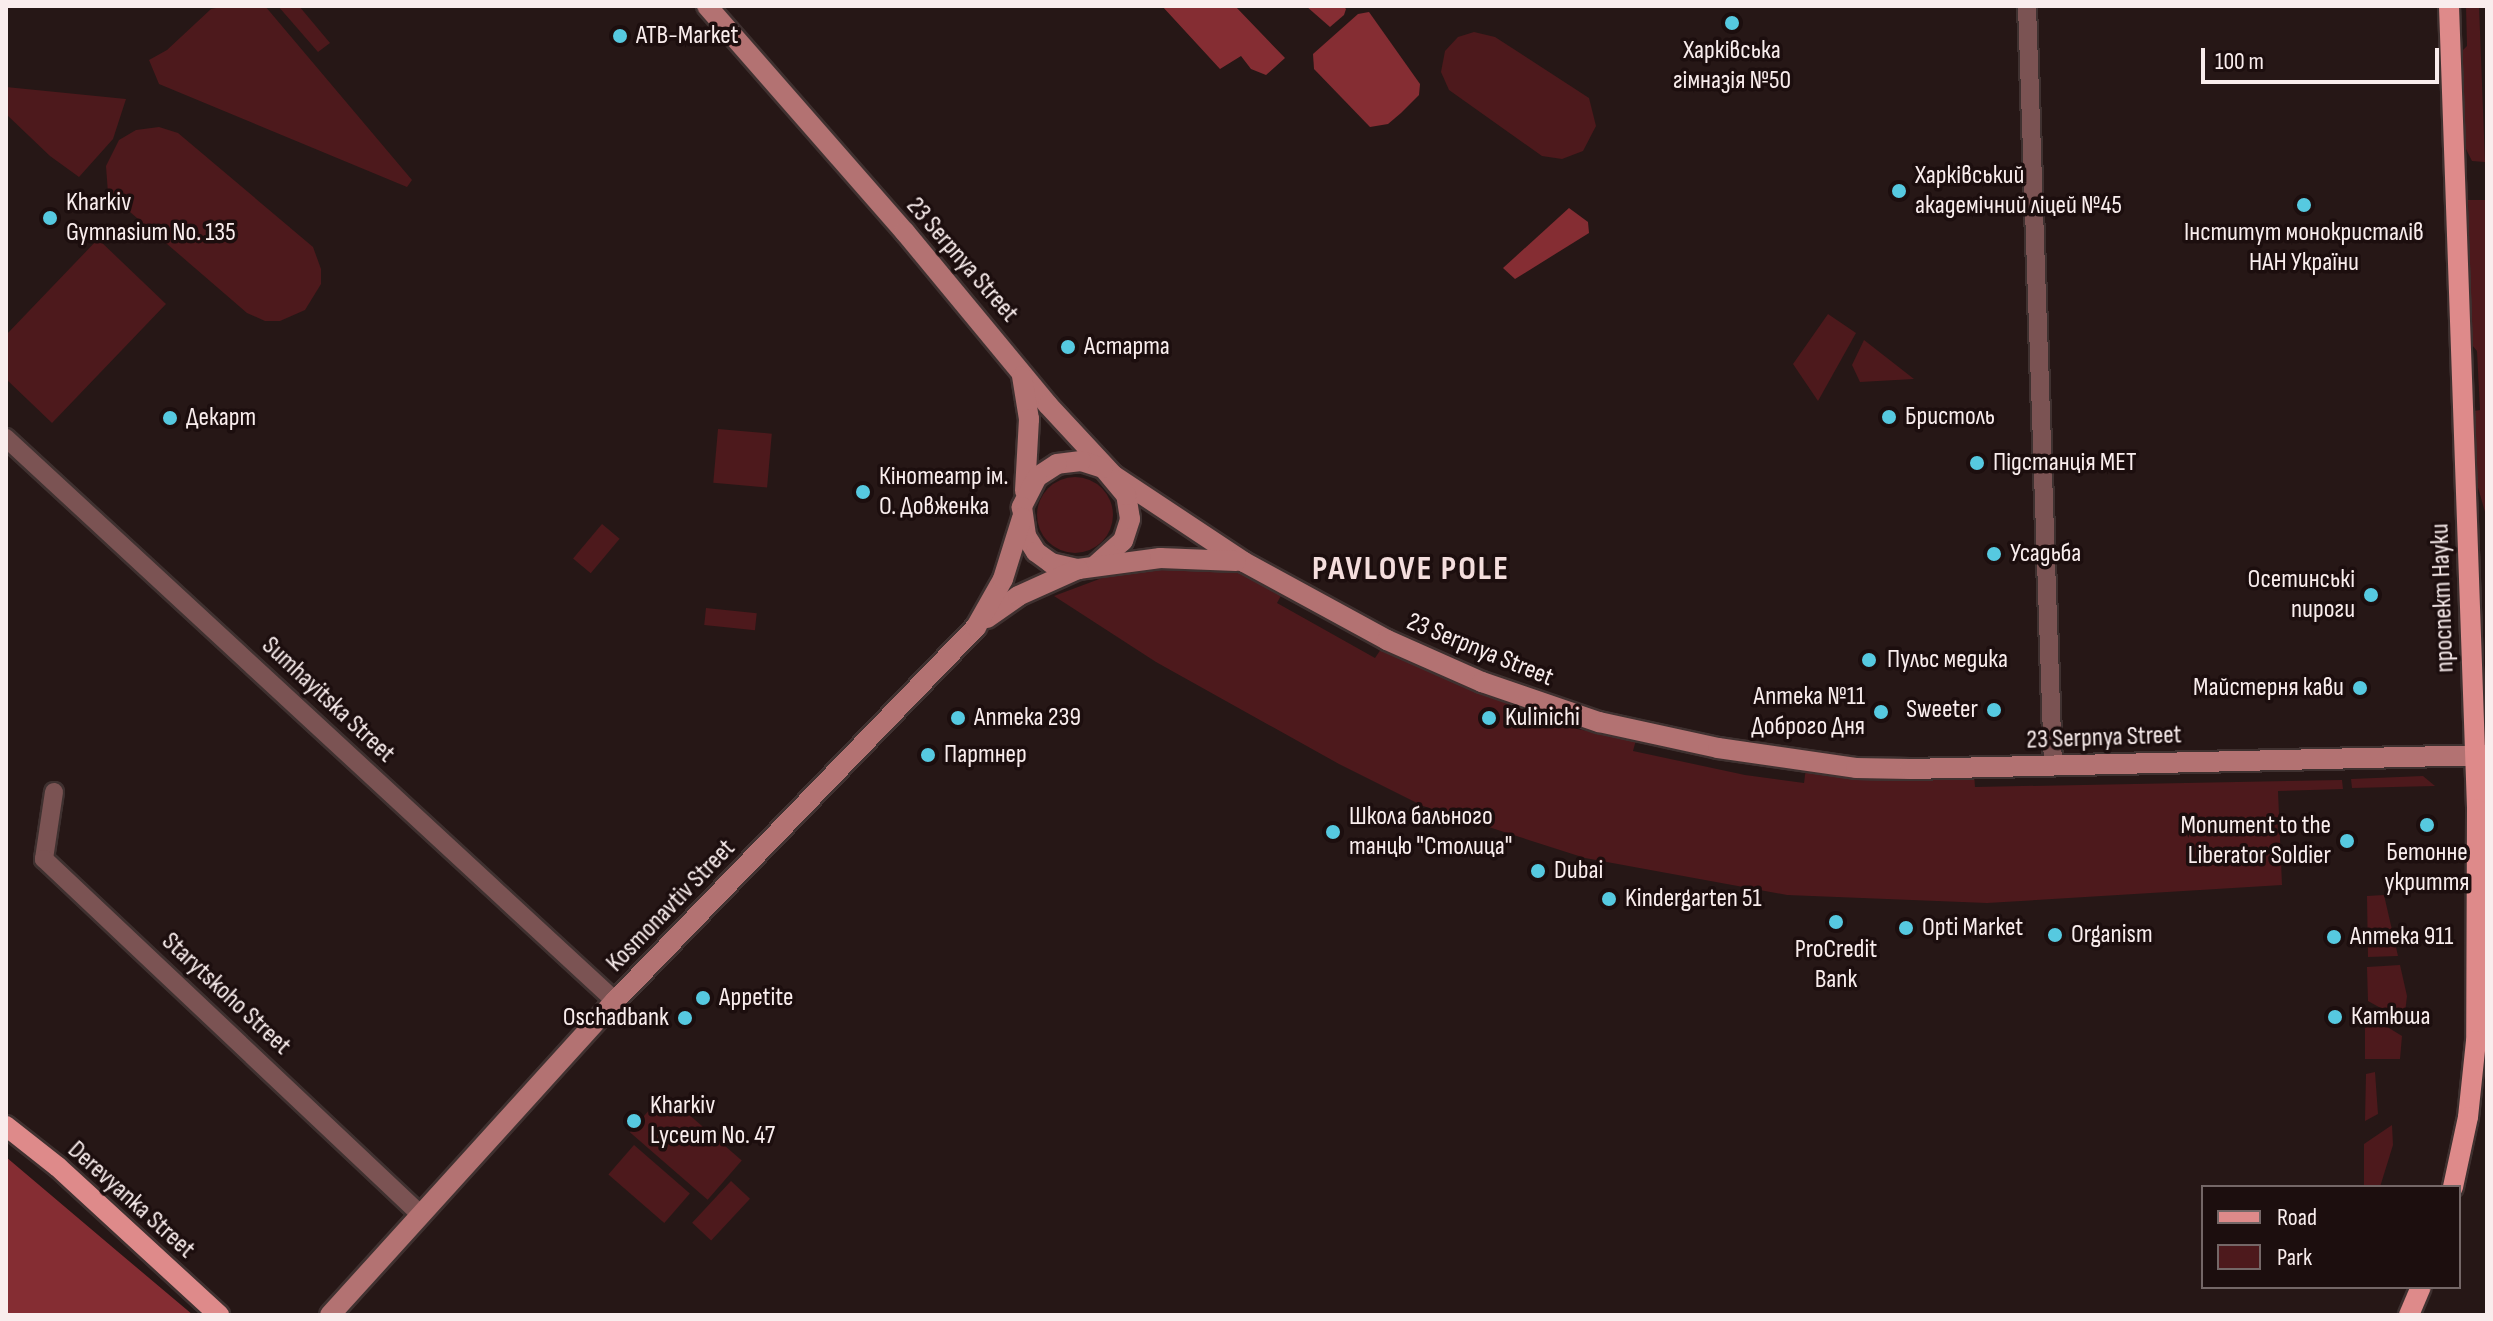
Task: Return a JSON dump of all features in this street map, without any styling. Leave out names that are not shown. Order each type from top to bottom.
[{"type":"main road","name":"проспект Науки","points":[[2449,6],[2481,755],[2476,1041],[2468,1117],[2453,1185]]},
{"type":"main road","name":"Derevyanka Street","points":[[6,1126],[58,1167],[219,1315]]},
{"type":"main road","points":[[2409,1315],[2420,1289]]},
{"type":"street","name":"23 Serpnya Street","points":[[707,6],[1113,475],[1244,562],[1387,640],[1482,682],[1599,722],[1718,748],[1856,768],[2481,755]]},
{"type":"street","points":[[2027,6],[2053,766]]},
{"type":"street","points":[[1021,372],[1029,419],[1022,518],[1026,536],[1036,552],[1060,566],[1087,567],[1184,557],[1244,562]]},
{"type":"street","name":"Sumhayitska Street","points":[[6,438],[615,1001]]},
{"type":"street","points":[[976,627],[1018,596],[1087,567],[1123,541],[1130,519],[1126,495],[1113,475],[1092,463],[1057,464],[1037,477],[1024,497]]},
{"type":"street","name":"Kosmonavtiv Street","points":[[330,1315],[615,1001],[976,627],[1003,579],[1022,518]]},
{"type":"street","name":"Starytskoho Street","points":[[54,792],[44,859],[421,1215]]},
{"type":"green space","points":[[265,6],[412,180],[407,187],[159,84],[149,60],[167,50],[211,9]]},
{"type":"green space","points":[[278,6],[299,6],[330,43],[318,52]]},
{"type":"green space","points":[[2466,6],[2479,6],[2485,162],[2472,161],[2466,149],[2460,53],[2467,46]]},
{"type":"green space","points":[[1474,32],[1495,37],[1589,98],[1596,126],[1583,151],[1562,159],[1542,156],[1449,90],[1441,72],[1445,51],[1458,37]]},
{"type":"green space","points":[[6,87],[126,99],[113,139],[79,177],[50,156],[6,114]]},
{"type":"green space","points":[[159,127],[178,133],[313,247],[321,269],[321,284],[305,310],[280,321],[265,321],[247,313],[108,193],[106,166],[119,140],[136,130]]},
{"type":"green space","points":[[2468,200],[2486,200],[2485,512],[2475,477],[2474,411],[2480,410],[2477,351],[2472,345]]},
{"type":"green space","points":[[98,239],[166,304],[52,423],[6,379],[6,335]]},
{"type":"green space","points":[[1828,314],[1856,333],[1818,401],[1793,364]]},
{"type":"green space","points":[[1864,340],[1914,379],[1860,382],[1852,365]]},
{"type":"green space","points":[[718,429],[772,434],[767,488],[713,483]]},
{"type":"green space","points":[[1075,477],[1090,480],[1102,488],[1110,500],[1113,515],[1110,530],[1102,542],[1090,550],[1075,553],[1060,550],[1048,542],[1040,530],[1037,515],[1040,500],[1048,488],[1060,480]]},
{"type":"green space","points":[[602,524],[620,539],[591,573],[573,558]]},
{"type":"green space","points":[[1162,566],[1241,570],[1283,592],[1277,603],[1375,658],[1383,646],[1534,714],[1577,729],[1636,740],[1633,751],[1745,775],[1804,783],[1806,768],[1974,773],[1975,787],[2342,780],[2343,789],[2278,791],[2282,885],[1987,903],[1787,895],[1585,858],[1423,806],[1339,764],[1156,662],[1054,596],[1110,575]]},
{"type":"green space","points":[[706,608],[757,613],[755,630],[704,625]]},
{"type":"green space","points":[[2423,776],[2435,786],[2352,788],[2351,779]]},
{"type":"green space","points":[[2384,895],[2398,956],[2368,957],[2367,896]]},
{"type":"green space","points":[[2400,965],[2407,996],[2404,1021],[2368,1001],[2367,967]]},
{"type":"green space","points":[[2376,1020],[2402,1036],[2400,1059],[2365,1059],[2365,1028]]},
{"type":"green space","points":[[2375,1072],[2378,1114],[2365,1121],[2366,1074]]},
{"type":"green space","points":[[664,1093],[742,1161],[708,1200],[630,1132]]},
{"type":"green space","points":[[2392,1125],[2393,1145],[2381,1185],[2364,1185],[2364,1144]]},
{"type":"green space","points":[[634,1145],[690,1194],[664,1223],[608,1174]]},
{"type":"green space","points":[[731,1181],[750,1199],[711,1240],[692,1223]]},
{"type":"shaded area","points":[[1162,6],[1235,6],[1285,58],[1266,75],[1251,69],[1241,56],[1220,69]]},
{"type":"shaded area","points":[[1306,6],[1343,6],[1346,9],[1344,15],[1330,27]]},
{"type":"shaded area","points":[[1369,12],[1420,84],[1419,95],[1401,113],[1388,124],[1370,127],[1314,69],[1313,54],[1358,14]]},
{"type":"shaded area","points":[[1569,208],[1588,222],[1589,233],[1515,279],[1503,268]]},
{"type":"shaded area","points":[[6,1157],[117,1251],[193,1315],[6,1315]]},
{"type":"place","name":"Харківська гімназія №50","points":[[1732,23]]},
{"type":"place","name":"ATB-Market","points":[[620,36]]},
{"type":"place","name":"Харківський академічний ліцей №45","points":[[1899,191]]},
{"type":"place","name":"Інститут монокристалів НАН України","points":[[2304,205]]},
{"type":"place","name":"Kharkiv Gymnasium No. 135","points":[[50,218]]},
{"type":"place","name":"Астарта","points":[[1068,347]]},
{"type":"place","name":"Бристоль","points":[[1889,417]]},
{"type":"place","name":"Декарт","points":[[170,418]]},
{"type":"place","name":"Підстанція МЕТ","points":[[1977,463]]},
{"type":"place","name":"Кінотеатр ім. О. Довженка","points":[[863,492]]},
{"type":"place","name":"Усадьба","points":[[1994,554]]},
{"type":"place","name":"Осетинські пироги","points":[[2371,595]]},
{"type":"place","name":"Пульс медика","points":[[1869,660]]},
{"type":"place","name":"Майстерня кави","points":[[2360,688]]},
{"type":"place","name":"Sweeter","points":[[1994,710]]},
{"type":"place","name":"Аптека №11 Доброго Дня","points":[[1881,712]]},
{"type":"place","name":"Аптека 239","points":[[958,718]]},
{"type":"place","name":"Kulinichi","points":[[1489,718]]},
{"type":"place","name":"Партнер","points":[[928,755]]},
{"type":"place","name":"Бетонне укриття","points":[[2427,825]]},
{"type":"place","name":"Школа бального танцю \"Столица\"","points":[[1333,832]]},
{"type":"place","name":"Monument to the Liberator Soldier","points":[[2347,841]]},
{"type":"place","name":"Dubai","points":[[1538,871]]},
{"type":"place","name":"Kindergarten 51","points":[[1609,899]]},
{"type":"place","name":"ProCredit Bank","points":[[1836,922]]},
{"type":"place","name":"Opti Market","points":[[1906,928]]},
{"type":"place","name":"Organism","points":[[2055,935]]},
{"type":"place","name":"Аптека 911","points":[[2334,937]]},
{"type":"place","name":"Appetite","points":[[703,998]]},
{"type":"place","name":"Катюша","points":[[2335,1017]]},
{"type":"place","name":"Oschadbank","points":[[685,1018]]},
{"type":"place","name":"Kharkiv Lyceum No. 47","points":[[634,1121]]},
{"type":"district","name":"PAVLOVE POLE","points":[[1411,569]]}]
